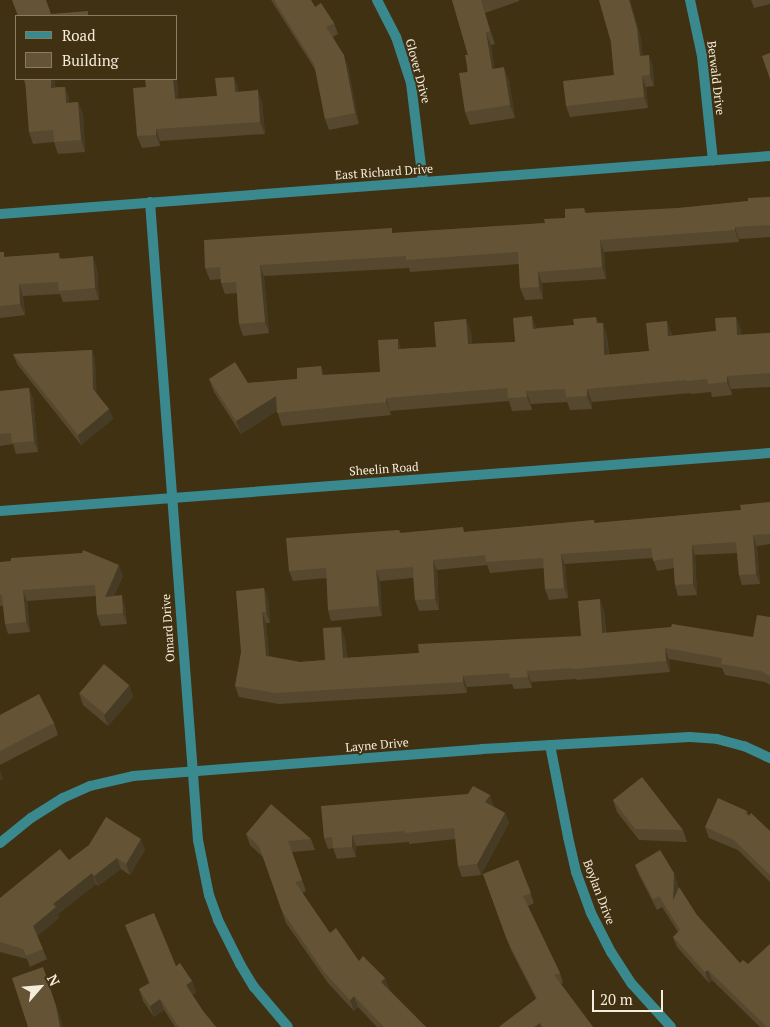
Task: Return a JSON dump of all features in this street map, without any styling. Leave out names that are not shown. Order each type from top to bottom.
[{"type":"street","name":"Glover Drive","points":[[378,0],[396,37],[411,83],[423,182]]},
{"type":"street","name":"Berwald Drive","points":[[690,0],[702,56],[713,160]]},
{"type":"street","name":"East Richard Drive","points":[[0,214],[770,156]]},
{"type":"street","name":"Omard Drive","points":[[150,202],[198,840],[209,894],[218,920],[254,987],[288,1027]]},
{"type":"street","name":"Sheelin Road","points":[[0,511],[770,453]]},
{"type":"street","name":"Layne Drive","points":[[0,843],[31,818],[63,798],[90,786],[133,776],[550,745],[690,737],[717,739],[744,746],[770,758]]},
{"type":"street","name":"Boylan Drive","points":[[550,745],[576,872],[591,913],[632,984],[671,1027]]},
{"type":"building","points":[[12,0],[46,0],[51,14],[88,11],[88,15],[18,15]]},
{"type":"building","points":[[274,0],[311,0],[315,7],[321,3],[334,23],[326,27],[344,55],[355,113],[325,119],[314,64]]},
{"type":"building","points":[[452,0],[481,0],[490,31],[486,32],[492,69],[504,67],[510,105],[465,112],[459,73],[468,72],[465,55],[468,55]]},
{"type":"building","points":[[599,0],[629,0],[637,28],[640,56],[649,55],[650,75],[642,76],[644,97],[566,106],[563,81],[614,75],[611,42]]},
{"type":"building","points":[[770,53],[770,79],[762,56]]},
{"type":"building","points":[[234,77],[235,92],[258,90],[260,122],[156,129],[156,135],[137,136],[133,88],[146,87],[145,80],[173,80],[175,99],[217,96],[215,78]]},
{"type":"building","points":[[25,80],[51,80],[51,88],[65,87],[66,103],[78,102],[81,140],[54,142],[53,130],[29,132]]},
{"type":"building","points":[[770,197],[770,225],[735,227],[735,230],[600,240],[602,267],[538,272],[539,287],[520,288],[518,252],[406,260],[406,256],[260,265],[265,322],[239,324],[236,282],[221,283],[220,267],[205,268],[204,240],[392,228],[392,233],[545,223],[544,219],[565,218],[565,209],[584,208],[585,213],[679,208],[748,201],[748,198]]},
{"type":"building","points":[[0,252],[4,252],[4,257],[59,253],[59,259],[93,256],[95,288],[59,291],[58,282],[19,284],[20,304],[0,306]]},
{"type":"building","points":[[532,316],[533,329],[574,325],[573,319],[596,317],[596,323],[603,323],[604,355],[649,351],[646,323],[667,321],[668,336],[716,331],[715,318],[736,317],[737,335],[770,333],[770,373],[727,376],[727,382],[708,384],[707,379],[587,389],[587,396],[566,397],[565,389],[526,391],[527,397],[508,398],[507,388],[386,398],[386,402],[277,413],[276,396],[236,421],[209,379],[235,362],[248,383],[297,379],[297,368],[321,366],[322,375],[380,372],[378,340],[398,339],[398,349],[436,347],[434,322],[466,319],[468,344],[515,342],[513,318]]},
{"type":"building","points":[[92,350],[93,389],[109,409],[78,435],[13,354]]},
{"type":"building","points":[[29,388],[34,441],[12,443],[11,433],[0,434],[0,391]]},
{"type":"building","points":[[770,502],[770,534],[753,535],[756,574],[739,575],[736,542],[692,545],[693,584],[675,585],[673,558],[653,561],[651,548],[561,554],[564,588],[545,589],[543,558],[486,562],[485,555],[433,560],[435,599],[415,600],[413,567],[376,570],[379,606],[328,610],[326,568],[289,571],[286,538],[399,530],[400,533],[463,527],[464,532],[594,520],[594,523],[741,510],[740,505]]},
{"type":"building","points":[[83,550],[119,565],[105,597],[122,595],[123,613],[97,615],[95,585],[23,590],[26,622],[5,624],[2,595],[0,595],[0,562],[11,561],[11,558],[82,553]]},
{"type":"building","points":[[264,588],[266,612],[262,612],[266,656],[300,662],[325,660],[323,628],[341,627],[343,658],[419,653],[418,644],[581,636],[578,601],[600,599],[602,633],[671,627],[672,624],[753,637],[757,615],[770,617],[770,676],[761,671],[721,664],[722,658],[665,648],[666,661],[527,671],[528,677],[510,678],[509,673],[463,676],[463,682],[275,693],[235,686],[241,652],[236,591]]},
{"type":"building","points":[[104,664],[129,685],[105,714],[80,693]]},
{"type":"building","points":[[39,694],[54,723],[0,751],[0,715]]},
{"type":"building","points":[[642,777],[683,830],[635,829],[613,800]]},
{"type":"building","points":[[473,786],[490,795],[485,802],[505,813],[477,864],[458,866],[454,828],[405,833],[405,831],[352,835],[352,847],[333,848],[332,837],[324,838],[321,806],[468,794]]},
{"type":"building","points":[[718,798],[747,811],[745,813],[749,816],[751,813],[770,831],[770,875],[734,840],[705,827]]},
{"type":"building","points":[[271,804],[311,839],[288,841],[302,880],[295,882],[330,933],[336,928],[359,961],[363,956],[385,978],[381,982],[426,1027],[384,1027],[354,996],[350,1000],[324,972],[282,911],[259,846],[246,834]]},
{"type":"building","points":[[106,817],[141,839],[126,864],[117,858],[94,876],[92,873],[53,904],[56,907],[33,926],[43,949],[26,956],[23,949],[0,942],[0,898],[60,849],[69,860],[89,845]]},
{"type":"building","points":[[660,850],[674,873],[673,901],[679,887],[697,915],[740,963],[743,960],[748,964],[770,944],[770,1027],[767,1027],[708,970],[705,972],[673,937],[680,930],[659,896],[653,899],[635,865]]},
{"type":"building","points":[[518,860],[531,893],[523,896],[560,973],[554,975],[593,1027],[543,1027],[540,1023],[534,1027],[499,1027],[537,998],[507,940],[483,874]]},
{"type":"building","points":[[154,913],[176,966],[180,963],[192,981],[186,985],[216,1027],[179,1027],[160,999],[150,1006],[139,989],[150,983],[125,925]]},
{"type":"building","points":[[43,967],[56,1006],[60,1027],[28,1027],[12,978]]}]
